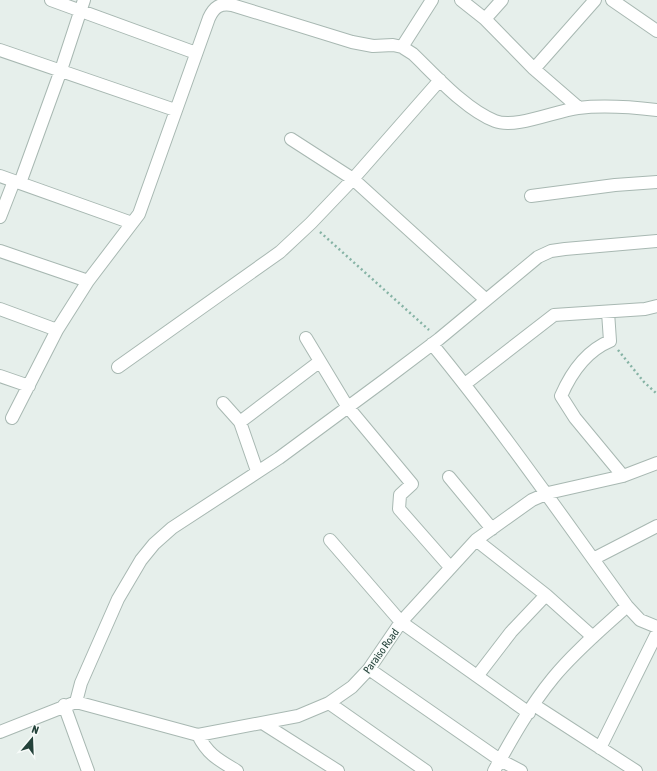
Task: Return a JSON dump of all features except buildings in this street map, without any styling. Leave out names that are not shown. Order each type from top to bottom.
[{"type":"street","points":[[51,0],[82,5],[196,53]]},
{"type":"street","points":[[461,0],[485,19],[534,69],[579,108]]},
{"type":"street","points":[[485,19],[502,0]]},
{"type":"street","points":[[534,69],[595,0]]},
{"type":"street","points":[[612,0],[657,31]]},
{"type":"street","points":[[402,47],[429,1]]},
{"type":"street","points":[[0,217],[17,182],[61,70],[82,5]]},
{"type":"street","points":[[12,418],[57,330],[88,281],[139,214],[211,6],[232,5],[352,42],[373,46],[393,45],[402,47],[412,54],[479,114],[504,124],[520,122],[556,112],[579,108],[624,107],[657,110]]},
{"type":"street","points":[[0,50],[175,110]]},
{"type":"street","points":[[118,367],[280,252],[354,179],[440,80]]},
{"type":"street","points":[[291,139],[354,179],[485,299]]},
{"type":"street","points":[[0,176],[132,223]]},
{"type":"street","points":[[531,196],[615,185],[657,182]]},
{"type":"street","points":[[0,732],[70,704],[81,683],[118,598],[141,560],[154,544],[172,528],[279,458],[435,342],[538,256],[551,251],[657,241]]},
{"type":"street","points":[[0,251],[88,281]]},
{"type":"street","points":[[465,384],[550,318],[560,315],[645,309],[657,306]]},
{"type":"street","points":[[0,309],[57,330]]},
{"type":"street","points":[[608,312],[610,341],[598,346],[571,375],[561,396],[575,418],[623,476]]},
{"type":"street","points":[[306,338],[319,362],[347,406],[412,484],[400,495],[399,509],[450,567]]},
{"type":"street","points":[[435,342],[548,493],[627,606],[640,620],[657,627]]},
{"type":"street","points":[[240,422],[319,362]]},
{"type":"street","points":[[0,376],[29,386]]},
{"type":"street","points":[[223,403],[240,422],[257,471]]},
{"type":"street","name":"Paraiso Road","points":[[70,704],[198,735],[264,724],[298,716],[329,702],[352,687],[369,670],[401,622],[450,567],[476,540],[532,500],[548,493],[623,476],[657,463]]},
{"type":"street","points":[[449,477],[492,529]]},
{"type":"street","points":[[593,559],[657,526]]},
{"type":"street","points":[[330,540],[401,622],[478,675],[636,771]]},
{"type":"street","points":[[476,540],[546,595],[593,637]]},
{"type":"street","points":[[478,675],[511,632],[546,595]]},
{"type":"street","points":[[494,771],[553,678],[593,637],[627,606]]},
{"type":"street","points":[[600,748],[657,633]]},
{"type":"street","points":[[369,670],[500,760],[521,771]]},
{"type":"street","points":[[329,702],[426,771]]},
{"type":"street","points":[[70,704],[88,771]]},
{"type":"street","points":[[264,724],[338,771]]},
{"type":"street","points":[[198,735],[210,755],[237,771]]},
{"type":"path","points":[[311,223],[435,342]]},
{"type":"path","points":[[610,341],[644,382],[657,394]]}]
